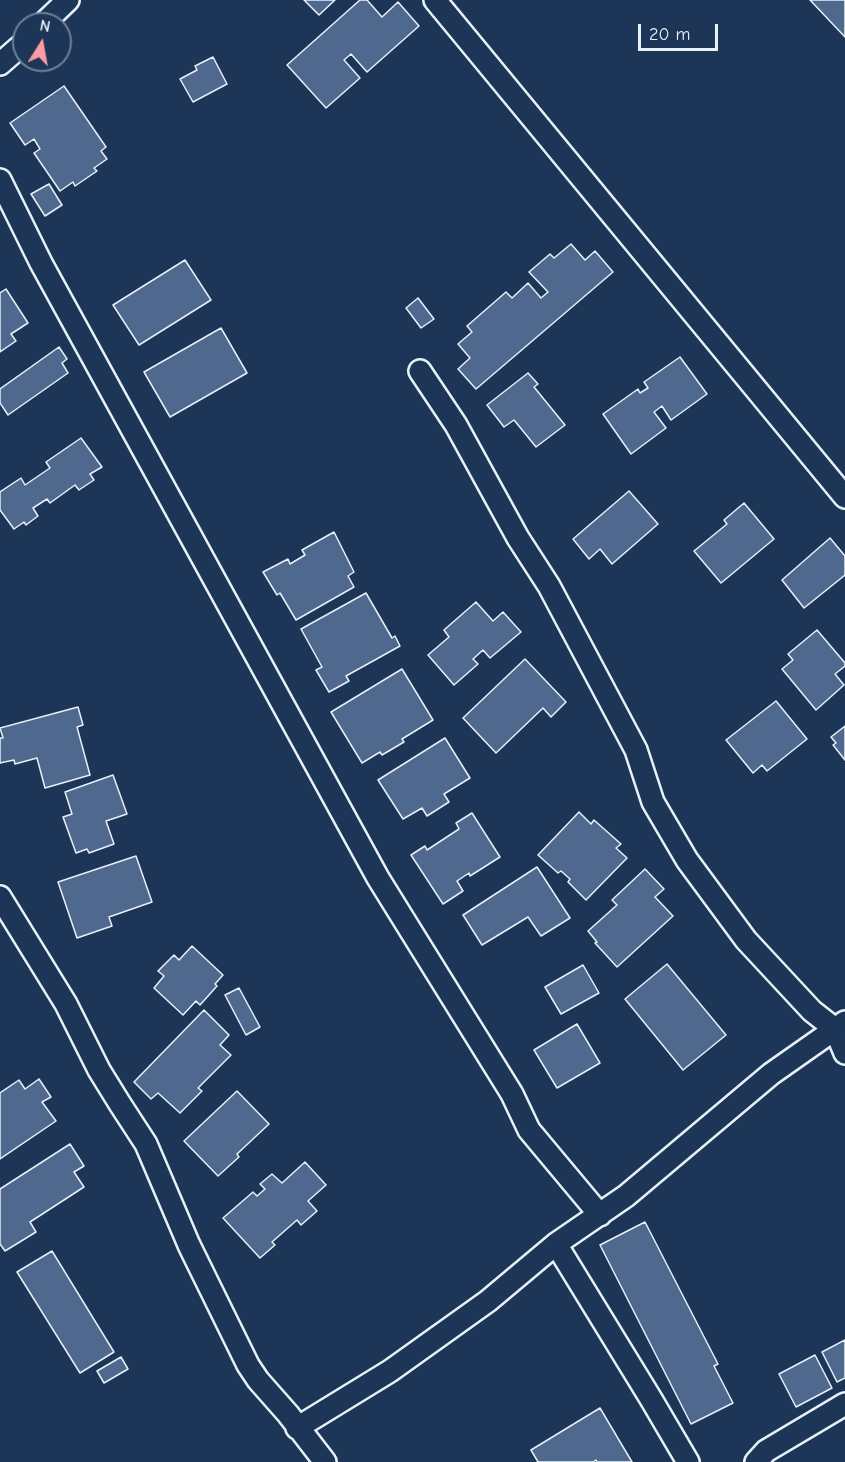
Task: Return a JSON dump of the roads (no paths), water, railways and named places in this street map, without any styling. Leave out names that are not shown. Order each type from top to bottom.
[{"type":"street","points":[[56,12],[68,0]]},
{"type":"street","points":[[435,0],[845,497]]},
{"type":"street","points":[[0,64],[12,54]]},
{"type":"street","points":[[0,180],[41,263],[378,878],[512,1094],[529,1130],[600,1215]]},
{"type":"street","points":[[420,371],[456,425],[518,538],[549,586],[636,750],[653,802],[687,861],[746,940],[812,1011],[840,1026]]},
{"type":"street","points":[[0,897],[66,1004],[104,1078],[146,1144],[189,1245],[248,1365],[325,1462]]},
{"type":"street","points":[[297,1428],[390,1371],[488,1301],[556,1244],[635,1188],[771,1074],[840,1026]]},
{"type":"street","points":[[840,1026],[845,1053]]},
{"type":"street","points":[[556,1244],[688,1462]]},
{"type":"street","points":[[756,1462],[766,1451],[845,1404]]}]
